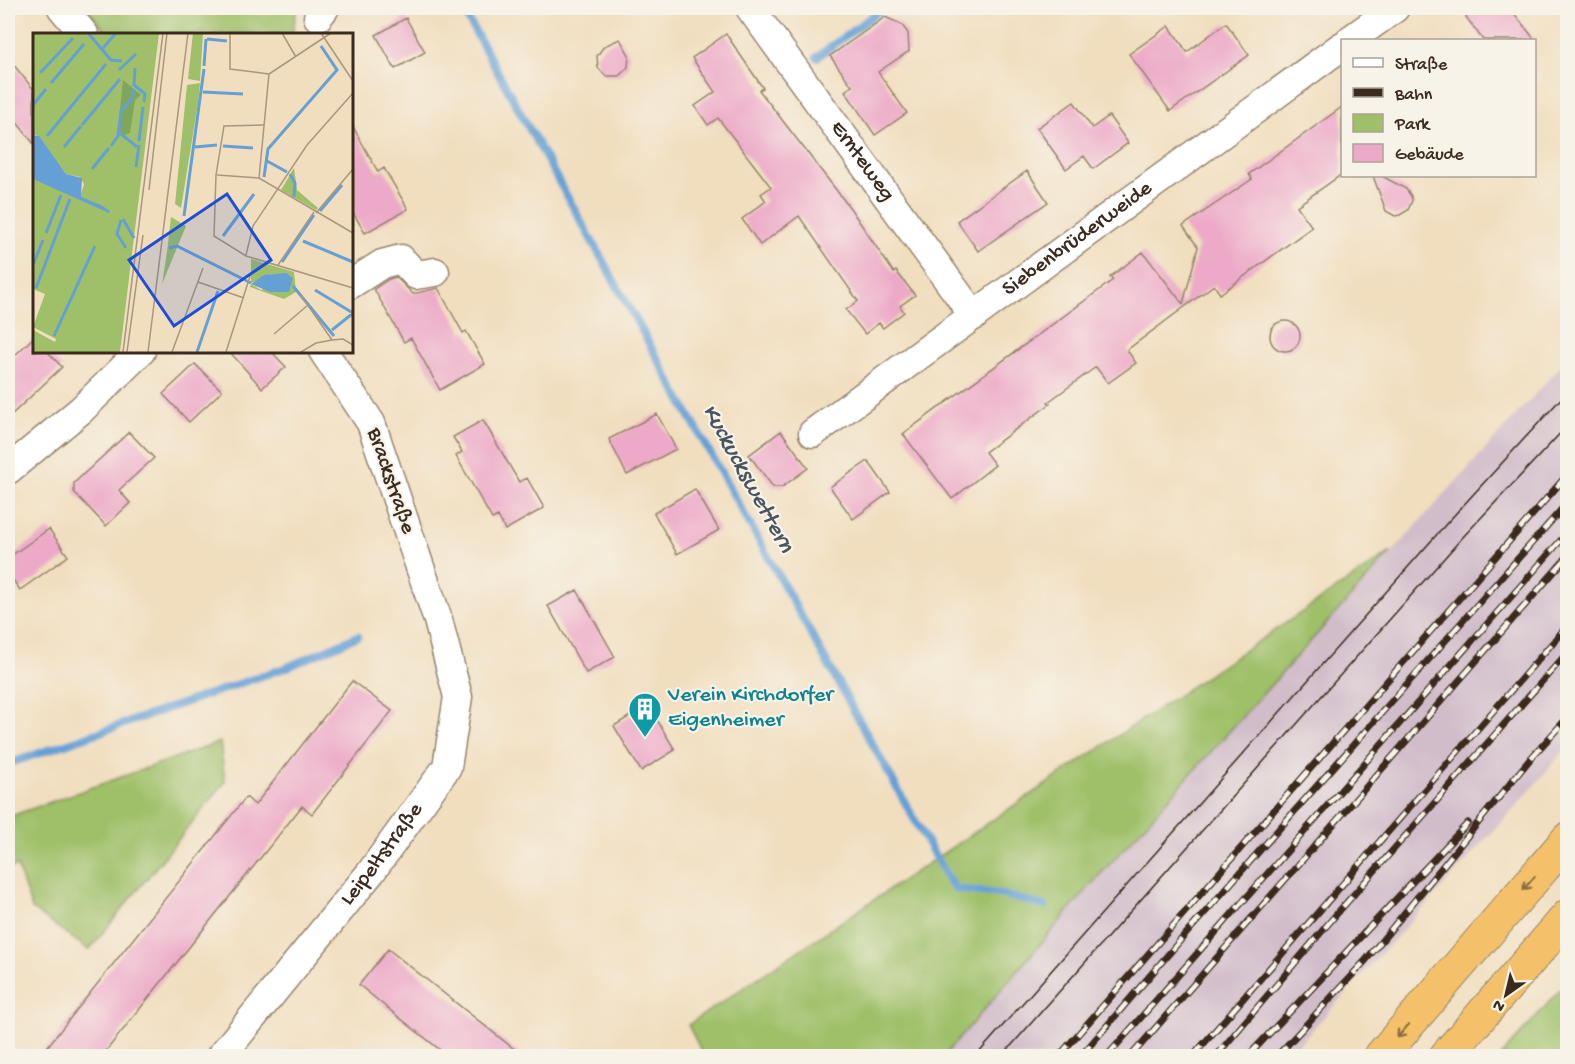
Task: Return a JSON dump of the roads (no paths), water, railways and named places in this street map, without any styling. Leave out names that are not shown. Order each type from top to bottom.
[{"type":"highway","points":[[1381,1056],[1568,839]]},
{"type":"highway","points":[[1446,1056],[1568,916]]},
{"type":"street","points":[[62,8],[83,33]]},
{"type":"street","name":"Ernteweg","points":[[750,8],[974,316]]},
{"type":"street","points":[[1351,39],[1395,8]]},
{"type":"street","name":"Siebenbrüderweide","points":[[813,433],[1341,47]]},
{"type":"street","points":[[352,283],[382,264],[401,259],[416,275],[435,272]]},
{"type":"street","points":[[8,470],[81,410],[140,352]]},
{"type":"street","name":"Brackstraße","points":[[324,352],[372,423],[438,621]]},
{"type":"street","name":"Leipeltstraße","points":[[220,1056],[371,872],[447,767],[458,697],[438,621]]},
{"type":"waterway","name":"Kuckuckswettern","points":[[462,8],[955,889],[1000,894],[1045,906]]},
{"type":"waterway","points":[[817,57],[883,8]]},
{"type":"waterway","points":[[8,764],[290,666],[358,636]]},
{"type":"tram line","points":[[976,1056],[1447,523],[1568,391]]},
{"type":"tram line","points":[[1002,1056],[1462,538],[1568,425]]},
{"type":"railway","points":[[1059,1056],[1568,474]]},
{"type":"railway","points":[[1081,1056],[1568,502]]},
{"type":"railway","points":[[1107,1056],[1568,532]]},
{"type":"railway","points":[[1131,1056],[1568,556]]},
{"type":"railway","points":[[1193,1056],[1568,625]]},
{"type":"railway","points":[[1216,1056],[1340,910],[1568,652]]},
{"type":"railway","points":[[1277,1056],[1366,960],[1531,758],[1568,717]]},
{"type":"railway","points":[[1248,1056],[1468,823]]},
{"type":"place","name":"Verein Kirchdorfer Eigenheimer","points":[[645,738]]}]
